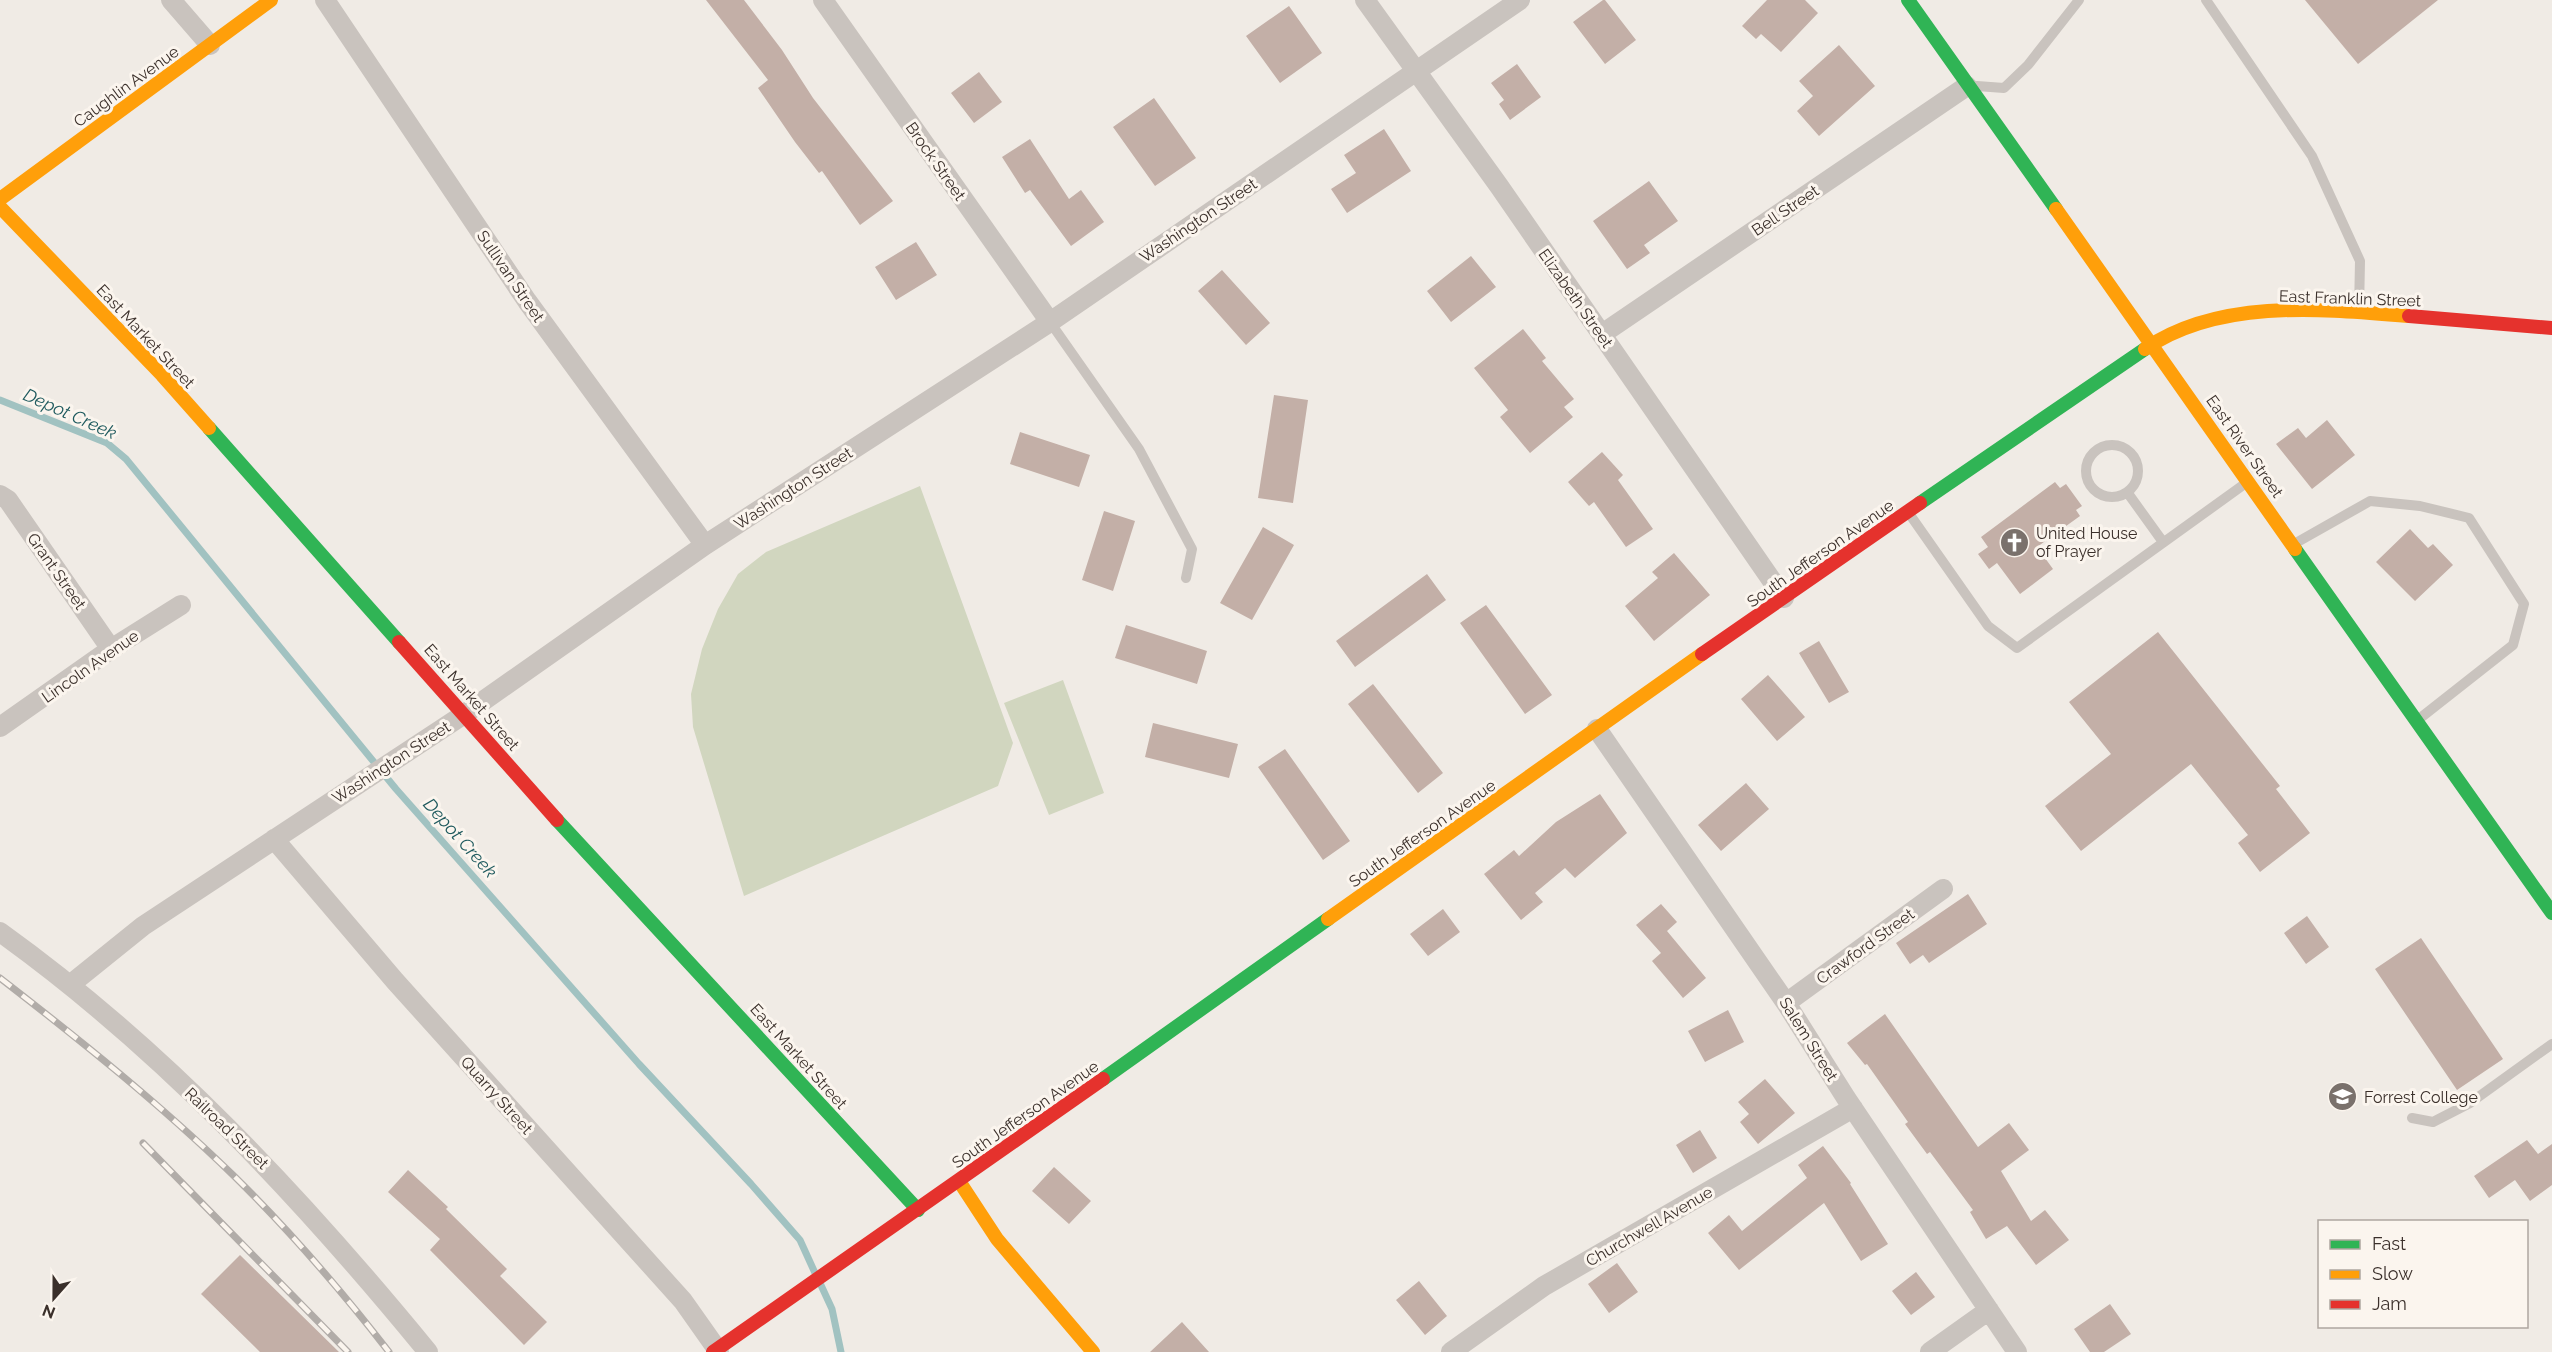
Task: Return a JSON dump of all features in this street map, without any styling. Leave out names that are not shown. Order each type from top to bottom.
[{"type":"street","points":[[171,0],[210,45]]},
{"type":"street","name":"Caughlin Avenue","points":[[0,199],[271,0]]},
{"type":"street","name":"Sullivan Street","points":[[325,0],[527,301],[705,545]]},
{"type":"street","name":"Brock Street","points":[[823,0],[1050,322]]},
{"type":"street","name":"Elizabeth Street","points":[[1365,0],[1602,334],[1784,598]]},
{"type":"street","name":"Washington Street","points":[[71,984],[143,926],[466,713],[705,545],[1050,322],[1520,0]]},
{"type":"street","name":"East River Street","points":[[1908,0],[2552,913]]},
{"type":"street","name":"Bell Street","points":[[1602,334],[1967,86]]},
{"type":"street","name":"East Market Street","points":[[0,207],[162,375],[466,713],[555,816],[918,1210]]},
{"type":"street","name":"East Franklin Street","points":[[2152,344],[2183,327],[2228,315],[2293,310],[2359,312],[2552,328]]},
{"type":"street","name":"South Jefferson Avenue","points":[[716,1351],[1597,729],[2152,344]]},
{"type":"street","name":"Grant Street","points":[[0,495],[8,500],[111,648]]},
{"type":"street","name":"Lincoln Avenue","points":[[0,728],[111,648],[182,605]]},
{"type":"street","name":"Salem Street","points":[[1597,729],[1786,1003],[1853,1108],[2017,1352]]},
{"type":"street","name":"Quarry Street","points":[[274,838],[395,981],[683,1301],[716,1351]]},
{"type":"street","name":"Crawford Street","points":[[1786,1003],[1943,888]]},
{"type":"street","name":"Railroad Street","points":[[0,932],[71,984],[247,1145],[371,1282],[428,1352]]},
{"type":"street","name":"Churchwell Avenue","points":[[1451,1352],[1544,1286],[1853,1108]]},
{"type":"street","points":[[959,1181],[997,1239],[1093,1352]]},
{"type":"street","points":[[1930,1352],[1989,1310]]},
{"type":"lane","points":[[1967,86],[2004,88],[2028,65],[2079,0]]},
{"type":"lane","points":[[2206,0],[2312,156],[2360,261],[2359,312]]},
{"type":"lane","points":[[1050,322],[1139,449],[1192,549],[1186,578]]},
{"type":"lane","points":[[2117,445],[2132,454],[2137,462],[2137,479],[2127,492],[2110,497],[2094,489],[2088,481],[2087,462],[2099,448],[2117,445]]},
{"type":"lane","points":[[1908,512],[1988,626],[2017,648],[2249,481]]},
{"type":"lane","points":[[2127,492],[2163,542]]},
{"type":"lane","points":[[2293,544],[2370,501],[2420,506],[2469,518],[2524,604],[2513,645],[2417,721]]},
{"type":"lane","points":[[2412,1118],[2433,1122],[2470,1103],[2552,1044]]},
{"type":"green space","points":[[920,486],[1013,743],[998,786],[744,896],[693,727],[691,694],[702,649],[718,609],[738,574],[766,552]]},
{"type":"green space","points":[[1063,680],[1104,793],[1049,815],[1004,703]]},
{"type":"building","points":[[706,0],[744,0],[782,50],[813,98],[893,201],[860,225],[822,171],[819,173],[795,142],[758,88],[768,80]]},
{"type":"building","points":[[1603,0],[1636,40],[1605,64],[1573,22]]},
{"type":"building","points":[[1767,0],[1805,0],[1818,13],[1781,52],[1761,34],[1756,39],[1742,26]]},
{"type":"building","points":[[2305,0],[2438,0],[2358,64]]},
{"type":"building","points":[[1289,6],[1322,53],[1280,83],[1246,36]]},
{"type":"building","points":[[1839,45],[1875,86],[1819,136],[1797,111],[1813,96],[1799,81]]},
{"type":"building","points":[[1517,64],[1541,97],[1510,120],[1499,104],[1504,100],[1491,83]]},
{"type":"building","points":[[979,72],[1002,102],[974,123],[951,93]]},
{"type":"building","points":[[1154,98],[1196,158],[1155,186],[1113,127]]},
{"type":"building","points":[[1384,129],[1411,171],[1347,213],[1331,189],[1356,173],[1344,155]]},
{"type":"building","points":[[1030,139],[1069,199],[1081,190],[1104,222],[1071,246],[1030,190],[1025,193],[1002,157]]},
{"type":"building","points":[[1649,181],[1678,221],[1644,245],[1650,253],[1627,269],[1593,221]]},
{"type":"building","points":[[916,242],[937,275],[896,300],[875,267]]},
{"type":"building","points":[[1471,256],[1496,287],[1451,322],[1427,291]]},
{"type":"building","points":[[1222,270],[1270,323],[1246,345],[1198,291]]},
{"type":"building","points":[[1523,329],[1546,358],[1542,361],[1574,399],[1564,407],[1573,417],[1530,453],[1500,417],[1508,410],[1474,368]]},
{"type":"building","points":[[1274,395],[1308,400],[1293,503],[1258,498]]},
{"type":"building","points":[[2327,420],[2355,455],[2312,489],[2276,444],[2298,428],[2306,438]]},
{"type":"building","points":[[1020,432],[1090,455],[1079,487],[1010,464]]},
{"type":"building","points":[[1602,452],[1623,475],[1618,480],[1653,529],[1626,547],[1594,502],[1589,506],[1568,482]]},
{"type":"building","name":"United House of Prayer","points":[[2055,482],[2060,488],[2066,484],[2082,506],[2076,510],[2080,516],[2037,547],[2053,569],[2020,594],[1997,563],[1989,569],[1978,554],[1988,547],[1981,537]]},
{"type":"building","points":[[1104,511],[1135,521],[1113,591],[1082,580]]},
{"type":"building","points":[[1263,527],[1294,545],[1252,620],[1220,603]]},
{"type":"building","points":[[2410,529],[2428,548],[2433,544],[2453,565],[2415,601],[2376,562]]},
{"type":"building","points":[[1674,553],[1710,595],[1654,641],[1625,606],[1658,578],[1652,572]]},
{"type":"building","points":[[1427,574],[1446,600],[1355,667],[1336,641]]},
{"type":"building","points":[[1486,605],[1552,695],[1525,714],[1460,623]]},
{"type":"building","points":[[1126,625],[1207,651],[1197,684],[1115,658]]},
{"type":"building","points":[[2158,632],[2280,786],[2276,789],[2310,833],[2260,872],[2238,843],[2248,835],[2191,764],[2081,851],[2045,806],[2111,754],[2069,702]]},
{"type":"building","points":[[1819,641],[1849,692],[1829,703],[1799,653]]},
{"type":"building","points":[[1768,675],[1805,717],[1777,741],[1741,699]]},
{"type":"building","points":[[1373,684],[1443,773],[1418,793],[1348,704]]},
{"type":"building","points":[[1153,723],[1238,744],[1229,778],[1145,757]]},
{"type":"building","points":[[1285,749],[1350,841],[1323,860],[1258,767]]},
{"type":"building","points":[[1746,783],[1769,809],[1721,851],[1698,825]]},
{"type":"building","points":[[1600,794],[1627,833],[1575,878],[1565,868],[1535,893],[1543,902],[1521,920],[1484,874],[1514,850],[1519,856],[1556,822]]},
{"type":"building","points":[[1968,894],[1987,924],[1929,963],[1923,955],[1910,964],[1896,943]]},
{"type":"building","points":[[1661,904],[1677,922],[1667,931],[1706,978],[1683,998],[1652,961],[1661,953],[1636,925]]},
{"type":"building","points":[[1443,909],[1460,932],[1428,956],[1410,934]]},
{"type":"building","points":[[2307,916],[2329,947],[2306,964],[2284,933]]},
{"type":"building","points":[[2421,938],[2503,1059],[2457,1090],[2375,969]]},
{"type":"building","points":[[1728,1010],[1744,1042],[1705,1062],[1688,1031]]},
{"type":"building","points":[[1885,1014],[1978,1147],[2009,1123],[2029,1150],[2001,1171],[2031,1221],[2045,1210],[2069,1240],[2036,1265],[2007,1226],[1986,1239],[1970,1212],[1973,1210],[1930,1152],[1927,1154],[1905,1124],[1908,1122],[1867,1064],[1865,1065],[1847,1043]]},
{"type":"building","points":[[1765,1079],[1795,1113],[1758,1144],[1740,1122],[1749,1114],[1738,1102]]},
{"type":"building","points":[[1700,1130],[1717,1158],[1693,1173],[1676,1145]]},
{"type":"building","points":[[2527,1140],[2538,1154],[2552,1144],[2552,1185],[2530,1201],[2515,1180],[2489,1198],[2474,1176]]},
{"type":"building","points":[[1823,1146],[1851,1183],[1888,1244],[1861,1261],[1824,1203],[1739,1270],[1708,1233],[1729,1215],[1742,1231],[1807,1178],[1798,1165]]},
{"type":"building","points":[[1054,1167],[1091,1201],[1069,1224],[1032,1191]]},
{"type":"building","points":[[408,1170],[448,1207],[446,1209],[507,1269],[500,1276],[547,1322],[524,1345],[430,1250],[440,1239],[388,1192]]},
{"type":"building","points":[[240,1255],[339,1352],[260,1352],[201,1294]]},
{"type":"building","points":[[1617,1263],[1638,1292],[1609,1313],[1588,1284]]},
{"type":"building","points":[[1916,1272],[1935,1297],[1911,1315],[1892,1291]]},
{"type":"building","points":[[1419,1281],[1447,1316],[1425,1335],[1396,1300]]},
{"type":"building","points":[[2110,1304],[2131,1334],[2104,1352],[2090,1352],[2074,1329]]},
{"type":"building","points":[[1182,1322],[1209,1352],[1150,1352]]},
{"type":"waterway","name":"Depot Creek","points":[[0,400],[107,443],[126,459],[396,789],[639,1064],[800,1240],[815,1273]]},
{"type":"waterway","name":"Depot Creek","points":[[820,1283],[832,1309],[841,1352]]},
{"type":"railway","points":[[0,978],[119,1073],[233,1175],[314,1261],[389,1352]]},
{"type":"railway","points":[[143,1143],[348,1352]]},
{"type":"traffic: fast","points":[[1908,0],[2056,209]]},
{"type":"traffic: fast","points":[[1920,503],[2145,349]]},
{"type":"traffic: fast","points":[[209,428],[399,642]]},
{"type":"traffic: fast","points":[[2295,549],[2552,913]]},
{"type":"traffic: fast","points":[[557,820],[918,1210]]},
{"type":"traffic: fast","points":[[1103,1079],[1328,919]]},
{"type":"traffic: slow","points":[[0,199],[271,0]]},
{"type":"traffic: slow","points":[[0,207],[162,375],[209,428]]},
{"type":"traffic: slow","points":[[2056,209],[2295,549]]},
{"type":"traffic: slow","points":[[2145,349],[2174,333],[2206,321],[2239,314],[2308,310],[2409,316]]},
{"type":"traffic: slow","points":[[1328,919],[1702,654]]},
{"type":"traffic: slow","points":[[959,1181],[997,1239],[1093,1352]]},
{"type":"traffic: jam","points":[[2409,316],[2552,328]]},
{"type":"traffic: jam","points":[[1702,654],[1920,503]]},
{"type":"traffic: jam","points":[[399,642],[557,820]]},
{"type":"traffic: jam","points":[[713,1352],[1103,1079]]},
{"type":"place","name":"United House of Prayer","points":[[2015,542]]},
{"type":"place","name":"Forrest College","points":[[2343,1097]]}]
